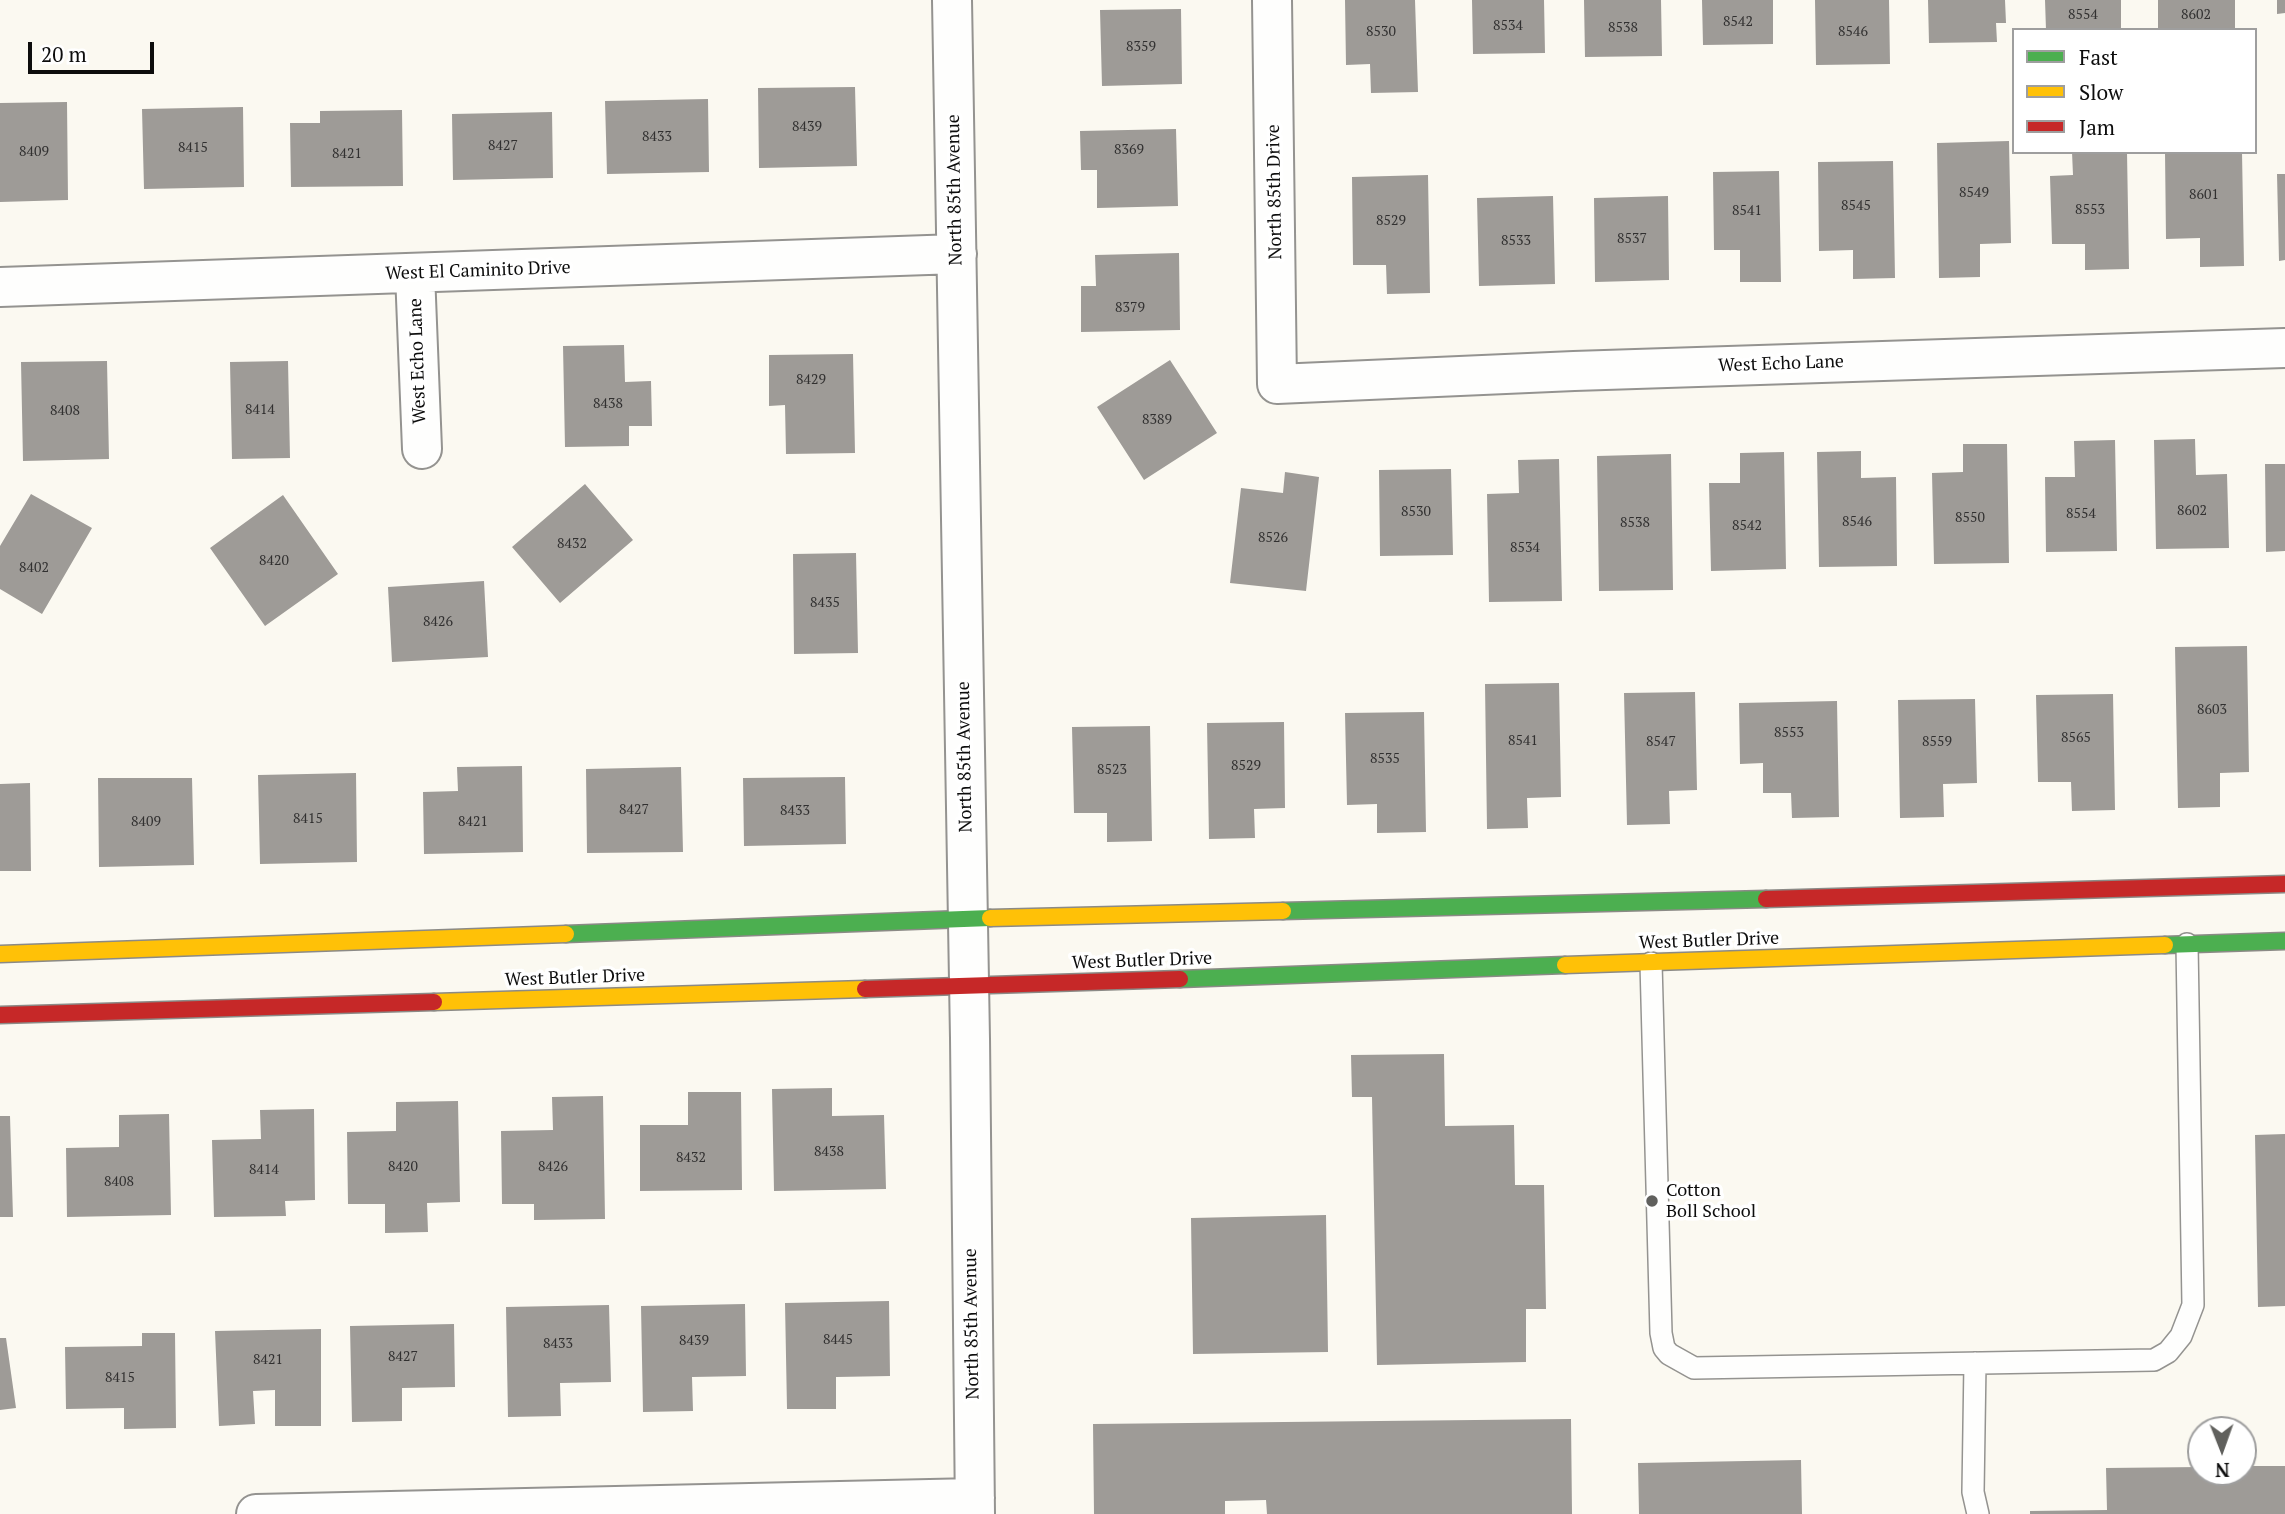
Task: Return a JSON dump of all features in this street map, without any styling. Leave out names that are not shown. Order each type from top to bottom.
[{"type":"street","name":"North 85th Avenue","points":[[952,0],[975,1506]]},
{"type":"street","name":"North 85th Drive","points":[[1272,0],[1278,384]]},
{"type":"street","name":"West El Caminito Drive","points":[[0,286],[957,254]]},
{"type":"street","name":"West Echo Lane","points":[[415,273],[422,449]]},
{"type":"street","name":"West Echo Lane","points":[[1278,384],[1588,370],[2285,348]]},
{"type":"street","points":[[0,954],[968,919],[2285,884]]},
{"type":"street","name":"West Butler Drive","points":[[0,1015],[969,986],[2285,941]]},
{"type":"street","points":[[256,1514],[975,1506]]},
{"type":"lane","points":[[1651,963],[1660,1320],[1664,1348],[1669,1354],[1694,1368],[2154,1360],[2168,1352],[2181,1336],[2193,1305],[2187,944]]},
{"type":"lane","points":[[1975,1363],[1973,1492],[1978,1514]]},
{"type":"building","points":[[1345,0],[1415,0],[1418,92],[1371,93],[1370,64],[1346,65]]},
{"type":"building","points":[[1472,0],[1544,0],[1545,53],[1473,54]]},
{"type":"building","points":[[1584,0],[1661,0],[1662,56],[1585,57]]},
{"type":"building","points":[[1702,0],[1773,0],[1773,44],[1703,45]]},
{"type":"building","points":[[1815,0],[1889,0],[1890,64],[1816,65]]},
{"type":"building","points":[[1928,0],[2005,0],[2006,23],[1996,23],[1997,42],[1929,43]]},
{"type":"building","points":[[2045,0],[2121,0],[2121,28],[2046,28]]},
{"type":"building","points":[[2158,0],[2235,0],[2235,28],[2158,28]]},
{"type":"building","points":[[2277,0],[2285,0],[2285,13],[2277,14]]},
{"type":"building","points":[[1181,9],[1182,84],[1102,86],[1100,10]]},
{"type":"building","points":[[855,87],[857,166],[759,168],[758,88]]},
{"type":"building","points":[[708,99],[709,172],[607,174],[605,101]]},
{"type":"building","points":[[67,102],[68,200],[0,202],[0,103]]},
{"type":"building","points":[[243,107],[244,187],[144,189],[142,109]]},
{"type":"building","points":[[402,110],[403,186],[291,187],[290,123],[320,123],[320,111]]},
{"type":"building","points":[[552,112],[553,178],[453,180],[452,114]]},
{"type":"building","points":[[1176,129],[1178,206],[1097,208],[1097,170],[1081,170],[1080,131]]},
{"type":"building","points":[[2009,141],[2011,243],[1980,244],[1980,277],[1939,278],[1937,143]]},
{"type":"building","points":[[2072,154],[2127,154],[2129,269],[2085,270],[2085,244],[2052,244],[2050,176],[2073,175]]},
{"type":"building","points":[[2165,154],[2242,154],[2244,266],[2200,267],[2200,238],[2166,239]]},
{"type":"building","points":[[1893,161],[1895,278],[1853,279],[1853,250],[1819,251],[1818,162]]},
{"type":"building","points":[[1779,171],[1781,282],[1740,282],[1740,250],[1714,250],[1713,172]]},
{"type":"building","points":[[2277,174],[2285,174],[2285,260],[2279,261]]},
{"type":"building","points":[[1428,175],[1430,293],[1387,294],[1386,265],[1353,265],[1352,177]]},
{"type":"building","points":[[1553,196],[1555,284],[1479,286],[1477,198]]},
{"type":"building","points":[[1668,196],[1669,280],[1595,282],[1594,198]]},
{"type":"building","points":[[1179,253],[1180,330],[1081,332],[1081,286],[1096,286],[1095,255]]},
{"type":"building","points":[[624,345],[625,382],[651,381],[652,426],[629,426],[629,446],[565,447],[563,346]]},
{"type":"building","points":[[853,354],[855,453],[786,454],[785,405],[769,406],[769,355]]},
{"type":"building","points":[[1170,360],[1217,433],[1144,480],[1097,407]]},
{"type":"building","points":[[107,361],[109,459],[23,461],[21,362]]},
{"type":"building","points":[[288,361],[290,458],[232,459],[230,362]]},
{"type":"building","points":[[2195,439],[2196,475],[2227,474],[2229,548],[2156,549],[2154,440]]},
{"type":"building","points":[[2115,440],[2117,551],[2046,552],[2045,477],[2075,477],[2074,441]]},
{"type":"building","points":[[1963,444],[2007,444],[2009,563],[1934,564],[1932,473],[1963,472]]},
{"type":"building","points":[[1861,451],[1861,478],[1896,477],[1897,566],[1819,567],[1817,452]]},
{"type":"building","points":[[1784,452],[1786,569],[1711,571],[1709,483],[1740,483],[1740,453]]},
{"type":"building","points":[[1671,454],[1673,590],[1599,591],[1597,456]]},
{"type":"building","points":[[1559,459],[1562,601],[1489,602],[1487,494],[1519,493],[1518,460]]},
{"type":"building","points":[[2265,464],[2285,464],[2285,551],[2266,552]]},
{"type":"building","points":[[1451,469],[1453,555],[1380,556],[1379,470]]},
{"type":"building","points":[[1285,472],[1319,477],[1306,591],[1230,583],[1241,488],[1283,493]]},
{"type":"building","points":[[585,484],[633,540],[560,603],[512,547]]},
{"type":"building","points":[[31,494],[92,528],[42,614],[0,589],[0,546]]},
{"type":"building","points":[[283,495],[338,574],[265,626],[210,548]]},
{"type":"building","points":[[856,553],[858,653],[794,654],[793,554]]},
{"type":"building","points":[[484,581],[488,657],[392,662],[388,587]]},
{"type":"building","points":[[2247,646],[2249,772],[2220,773],[2220,807],[2178,808],[2175,647]]},
{"type":"building","points":[[1559,683],[1561,797],[1527,798],[1528,828],[1487,829],[1485,684]]},
{"type":"building","points":[[1695,692],[1697,790],[1669,791],[1670,824],[1627,825],[1624,693]]},
{"type":"building","points":[[2113,694],[2115,810],[2072,811],[2071,782],[2038,782],[2036,695]]},
{"type":"building","points":[[1975,699],[1977,783],[1943,784],[1944,817],[1900,818],[1898,700]]},
{"type":"building","points":[[1837,701],[1839,817],[1792,818],[1791,793],[1763,793],[1763,763],[1740,764],[1739,703]]},
{"type":"building","points":[[1424,712],[1426,832],[1377,833],[1377,804],[1347,805],[1345,713]]},
{"type":"building","points":[[1284,722],[1285,808],[1254,809],[1255,838],[1209,839],[1207,723]]},
{"type":"building","points":[[1150,726],[1152,841],[1107,842],[1107,813],[1074,813],[1072,727]]},
{"type":"building","points":[[522,766],[523,852],[424,854],[423,792],[458,791],[457,767]]},
{"type":"building","points":[[681,767],[683,852],[587,853],[586,769]]},
{"type":"building","points":[[356,773],[357,862],[260,864],[258,775]]},
{"type":"building","points":[[845,777],[846,844],[744,846],[743,778]]},
{"type":"building","points":[[98,778],[192,778],[194,865],[99,867]]},
{"type":"building","points":[[30,783],[31,871],[0,871],[0,784]]},
{"type":"building","points":[[1444,1054],[1445,1126],[1514,1125],[1515,1185],[1544,1185],[1546,1309],[1526,1309],[1526,1362],[1377,1365],[1372,1097],[1352,1097],[1351,1055]]},
{"type":"building","points":[[832,1088],[832,1116],[884,1115],[886,1189],[774,1191],[772,1089]]},
{"type":"building","points":[[688,1092],[741,1092],[742,1190],[640,1191],[640,1125],[688,1125]]},
{"type":"building","points":[[603,1096],[605,1219],[534,1220],[534,1204],[502,1204],[501,1131],[553,1130],[552,1097]]},
{"type":"building","points":[[458,1101],[460,1202],[427,1203],[428,1232],[385,1233],[385,1204],[348,1204],[347,1132],[396,1131],[396,1102]]},
{"type":"building","points":[[314,1109],[315,1200],[285,1201],[286,1216],[214,1217],[212,1140],[261,1139],[260,1110]]},
{"type":"building","points":[[169,1114],[171,1215],[67,1217],[66,1148],[119,1147],[119,1115]]},
{"type":"building","points":[[0,1116],[10,1116],[13,1217],[0,1217]]},
{"type":"building","points":[[2285,1134],[2285,1306],[2258,1307],[2255,1135]]},
{"type":"building","points":[[1326,1215],[1328,1352],[1193,1354],[1191,1218]]},
{"type":"building","points":[[889,1301],[890,1376],[836,1377],[836,1409],[787,1409],[785,1303]]},
{"type":"building","points":[[745,1304],[746,1376],[692,1377],[693,1411],[643,1412],[641,1306]]},
{"type":"building","points":[[609,1305],[611,1382],[560,1383],[561,1416],[508,1417],[506,1307]]},
{"type":"building","points":[[454,1324],[455,1387],[402,1388],[402,1421],[352,1422],[350,1326]]},
{"type":"building","points":[[321,1329],[321,1426],[275,1426],[275,1390],[253,1391],[255,1424],[219,1426],[215,1331]]},
{"type":"building","points":[[142,1333],[175,1333],[176,1428],[124,1429],[124,1408],[66,1409],[65,1347],[142,1346]]},
{"type":"building","points":[[0,1338],[6,1338],[16,1408],[0,1410]]},
{"type":"building","points":[[1571,1419],[1572,1514],[1267,1514],[1266,1500],[1225,1501],[1225,1514],[1094,1514],[1093,1424]]},
{"type":"building","points":[[1801,1460],[1802,1514],[1639,1514],[1638,1463]]},
{"type":"building","points":[[2257,1466],[2285,1466],[2285,1514],[2030,1514],[2030,1511],[2107,1510],[2106,1468],[2187,1467],[2187,1486],[2257,1486]]},
{"type":"traffic: fast","points":[[1283,911],[1766,899]]},
{"type":"traffic: fast","points":[[566,934],[990,918]]},
{"type":"traffic: fast","points":[[2165,945],[2285,941]]},
{"type":"traffic: fast","points":[[1180,979],[1565,965]]},
{"type":"traffic: slow","points":[[990,918],[1283,911]]},
{"type":"traffic: slow","points":[[0,954],[566,934]]},
{"type":"traffic: slow","points":[[1565,965],[2165,945]]},
{"type":"traffic: slow","points":[[434,1002],[865,989]]},
{"type":"traffic: jam","points":[[1766,899],[2285,884]]},
{"type":"traffic: jam","points":[[865,989],[1180,979]]},
{"type":"traffic: jam","points":[[0,1015],[434,1002]]},
{"type":"place","name":"Cotton Boll School","points":[[1652,1201]]}]
